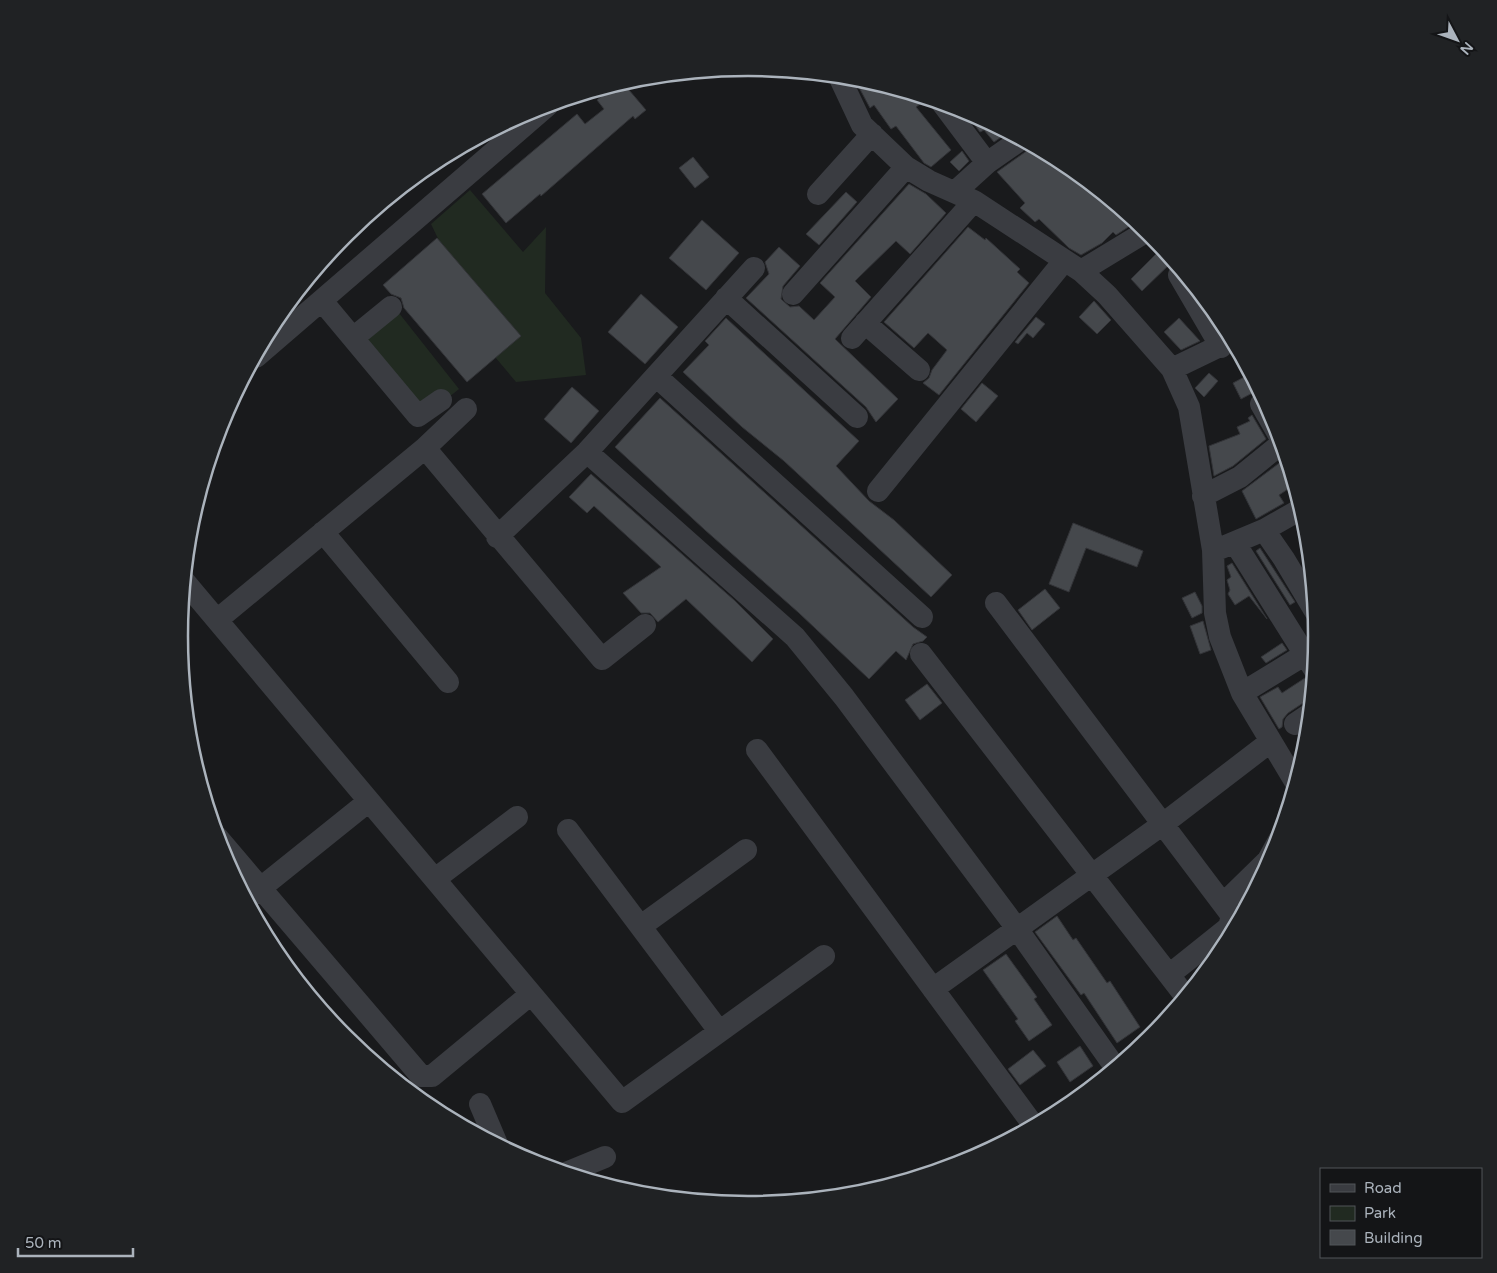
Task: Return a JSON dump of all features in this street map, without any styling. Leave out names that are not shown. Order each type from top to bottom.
[{"type":"street","points":[[843,84],[862,125],[906,166],[929,181],[964,196],[1072,266],[1107,294],[1172,369],[1189,407],[1213,550],[1215,614],[1220,637],[1242,693],[1291,776]]},
{"type":"street","points":[[950,114],[987,163]]},
{"type":"street","points":[[275,338],[307,305],[528,122]]},
{"type":"street","points":[[818,194],[872,134]]},
{"type":"street","points":[[919,370],[859,330],[964,196],[987,163],[1015,144]]},
{"type":"street","points":[[793,294],[906,166]]},
{"type":"street","points":[[878,491],[1072,266],[1139,235]]},
{"type":"street","points":[[498,536],[587,452],[754,268]]},
{"type":"street","points":[[726,298],[857,417]]},
{"type":"street","points":[[307,305],[353,338],[418,416],[441,400]]},
{"type":"street","points":[[353,338],[391,307]]},
{"type":"street","points":[[1172,369],[1226,344]]},
{"type":"street","points":[[656,376],[922,617]]},
{"type":"street","points":[[217,620],[425,448],[466,409]]},
{"type":"street","points":[[425,448],[602,659],[645,625]]},
{"type":"street","points":[[1203,496],[1240,477],[1276,448]]},
{"type":"street","points":[[587,452],[795,637],[844,697],[1018,930],[1110,1060]]},
{"type":"street","points":[[1213,550],[1235,543],[1264,530],[1295,513]]},
{"type":"street","points":[[1264,530],[1284,558],[1308,599]]},
{"type":"street","points":[[323,532],[448,682]]},
{"type":"street","points":[[1235,543],[1308,661]]},
{"type":"street","points":[[190,588],[622,1102],[824,956]]},
{"type":"street","points":[[996,603],[1232,916],[1230,923]]},
{"type":"street","points":[[921,654],[1182,991]]},
{"type":"street","points":[[1242,693],[1308,662]]},
{"type":"street","points":[[933,989],[1018,930],[1163,824],[1270,742]]},
{"type":"street","points":[[757,750],[1030,1121]]},
{"type":"street","points":[[253,894],[369,801]]},
{"type":"street","points":[[434,879],[517,817]]},
{"type":"street","points":[[568,830],[720,1031]]},
{"type":"street","points":[[641,926],[746,850]]},
{"type":"street","points":[[244,879],[253,894],[421,1076],[432,1076],[531,994]]},
{"type":"street","points":[[1223,904],[1249,888]]},
{"type":"street","points":[[1169,975],[1226,929]]},
{"type":"street","points":[[480,1104],[493,1135]]},
{"type":"street","points":[[575,1169],[605,1157]]},
{"type":"green space","points":[[470,190],[523,252],[546,227],[545,293],[581,338],[586,375],[516,382],[495,357],[431,224]]},
{"type":"green space","points":[[395,308],[459,389],[418,422],[354,340]]},
{"type":"building","points":[[859,87],[921,103],[916,107],[951,150],[931,167],[924,163],[896,126],[891,129],[874,105],[870,108]]},
{"type":"building","points":[[628,89],[646,110],[635,119],[633,116],[541,196],[540,194],[506,223],[482,194],[577,114],[585,124],[604,109],[597,100],[603,95]]},
{"type":"building","points":[[974,124],[1001,137],[994,142],[984,130],[980,132]]},
{"type":"building","points":[[1028,150],[1090,192],[1130,226],[1116,235],[1113,232],[1102,243],[1081,255],[1069,248],[1039,219],[1035,222],[1020,208],[1025,203],[997,172]]},
{"type":"building","points":[[962,151],[969,161],[959,171],[950,162]]},
{"type":"building","points":[[693,157],[709,177],[695,188],[679,168]]},
{"type":"building","points":[[909,184],[926,194],[946,213],[910,254],[896,241],[855,281],[871,297],[835,339],[898,399],[876,422],[866,407],[746,298],[769,274],[765,262],[779,247],[800,266],[783,286],[781,299],[790,307],[799,306],[814,320],[835,297],[820,283]]},
{"type":"building","points":[[846,192],[857,202],[819,245],[806,234]]},
{"type":"building","points":[[702,220],[739,253],[706,290],[669,258]]},
{"type":"building","points":[[968,227],[985,240],[986,238],[1020,269],[1017,272],[1029,283],[939,395],[923,383],[929,378],[932,370],[947,350],[928,333],[914,348],[884,322]]},
{"type":"building","points":[[437,238],[521,336],[467,382],[404,308],[401,298],[391,294],[383,285]]},
{"type":"building","points":[[1157,253],[1168,265],[1142,291],[1131,279]]},
{"type":"building","points":[[641,294],[678,327],[645,364],[608,332]]},
{"type":"building","points":[[1094,301],[1111,320],[1097,334],[1079,317]]},
{"type":"building","points":[[1036,317],[1045,324],[1033,338],[1027,333],[1018,344],[1015,342]]},
{"type":"building","points":[[726,318],[859,441],[836,466],[869,501],[894,520],[952,575],[931,597],[784,461],[742,427],[683,372],[709,345],[705,341]]},
{"type":"building","points":[[1179,318],[1200,341],[1181,350],[1164,332]]},
{"type":"building","points":[[1209,373],[1218,381],[1204,397],[1195,388]]},
{"type":"building","points":[[1245,377],[1253,393],[1241,399],[1233,383]]},
{"type":"building","points":[[982,383],[998,396],[976,422],[961,409]]},
{"type":"building","points":[[572,387],[599,411],[571,443],[544,419]]},
{"type":"building","points":[[660,398],[913,627],[927,637],[923,641],[913,644],[906,660],[896,651],[869,679],[799,613],[615,447]]},
{"type":"building","points":[[1252,415],[1266,439],[1233,466],[1214,476],[1209,446],[1240,434],[1237,427],[1250,421],[1248,418]]},
{"type":"building","points":[[1281,462],[1289,488],[1279,495],[1284,503],[1256,519],[1242,491]]},
{"type":"building","points":[[591,474],[734,600],[773,639],[752,662],[686,599],[658,622],[650,613],[641,613],[623,593],[661,567],[594,506],[587,513],[569,497]]},
{"type":"building","points":[[1073,523],[1143,551],[1137,567],[1086,548],[1069,592],[1049,584]]},
{"type":"building","points":[[1260,548],[1295,602],[1290,605],[1256,551]]},
{"type":"building","points":[[1232,563],[1267,619],[1249,596],[1235,605],[1228,594],[1230,590],[1227,580],[1231,577],[1227,566]]},
{"type":"building","points":[[1045,589],[1060,608],[1032,630],[1018,610]]},
{"type":"building","points":[[1195,592],[1202,606],[1202,613],[1192,618],[1182,598]]},
{"type":"building","points":[[1203,621],[1211,650],[1200,654],[1190,626]]},
{"type":"building","points":[[1282,643],[1287,650],[1266,663],[1261,657]]},
{"type":"building","points":[[1305,678],[1307,679],[1305,703],[1288,713],[1283,719],[1282,727],[1279,729],[1260,697],[1278,687],[1282,693]]},
{"type":"building","points":[[927,684],[942,703],[920,720],[905,700]]},
{"type":"building","points":[[1057,916],[1073,940],[1076,938],[1107,983],[1110,981],[1140,1027],[1117,1043],[1084,993],[1081,995],[1035,932]]},
{"type":"building","points":[[1006,954],[1037,997],[1034,999],[1052,1025],[1029,1041],[1015,1021],[1018,1019],[983,970]]},
{"type":"building","points":[[1080,1046],[1093,1066],[1070,1082],[1057,1062]]},
{"type":"building","points":[[1033,1050],[1046,1066],[1020,1085],[1008,1069]]}]
